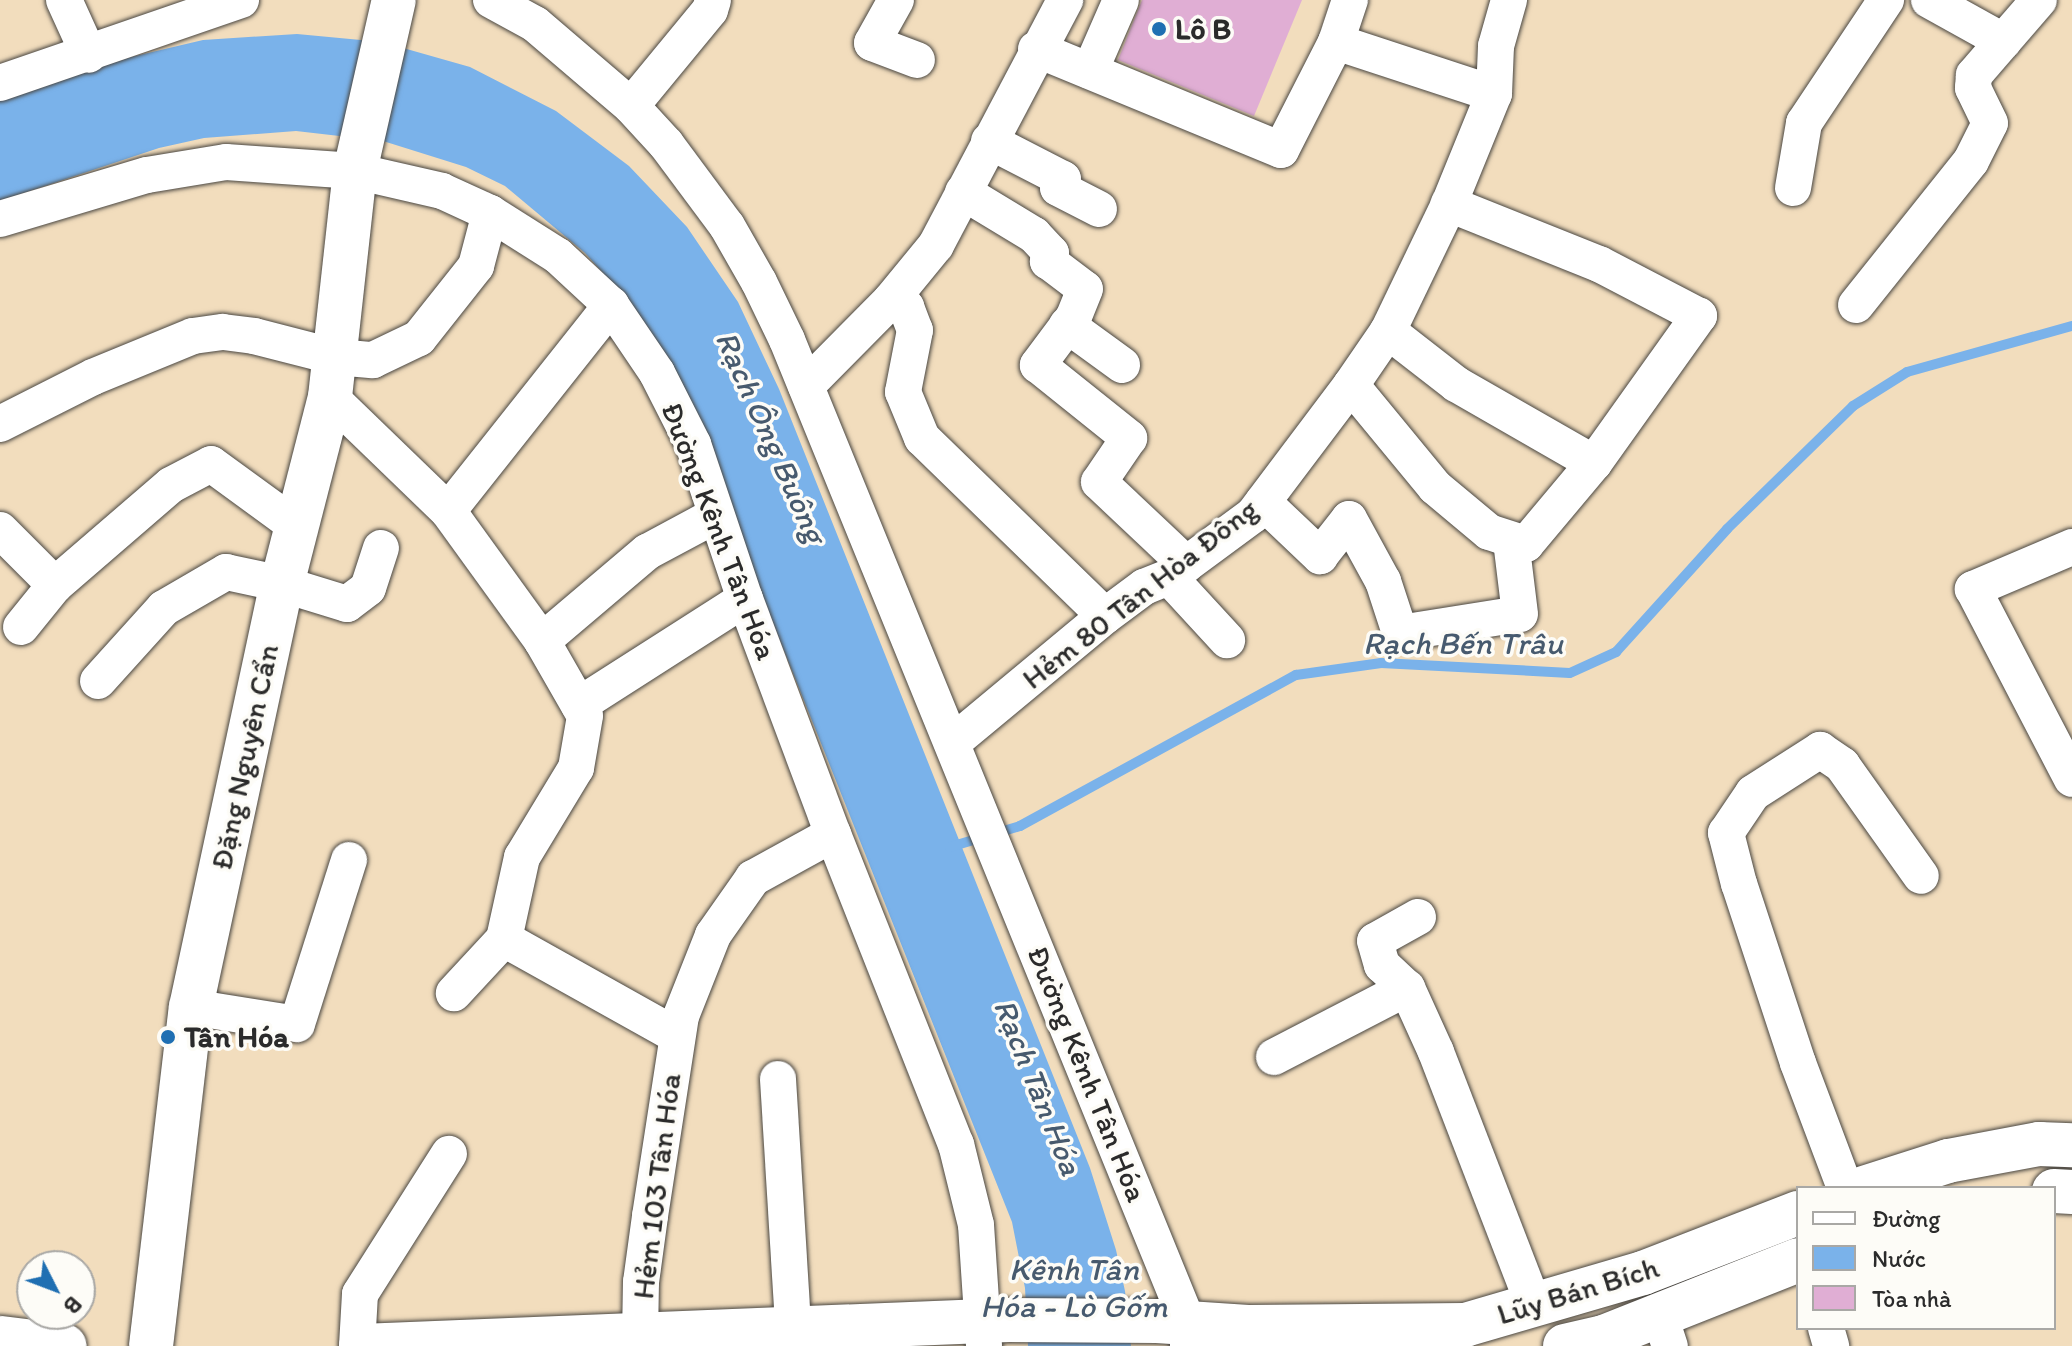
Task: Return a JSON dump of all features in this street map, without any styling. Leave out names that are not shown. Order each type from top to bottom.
[{"type":"main road","name":"Đặng Nguyên Cẩn","points":[[151,1346],[191,1007],[282,584],[333,377],[355,171],[394,0]]},
{"type":"main road","points":[[1870,1186],[1948,1161],[2039,1144],[2072,1145]]},
{"type":"main road","name":"Lũy Bán Bích","points":[[992,1329],[1178,1330],[1465,1325],[1643,1273],[1796,1214]]},
{"type":"main road","name":"Lũy Bán Bích","points":[[1565,1346],[1604,1337],[1665,1331],[1796,1261]]},
{"type":"main road","points":[[359,1346],[640,1338],[793,1327],[852,1336],[992,1329]]},
{"type":"main road","points":[[0,1338],[65,1346]]},
{"type":"street","points":[[64,0],[89,55]]},
{"type":"street","points":[[0,83],[89,55],[241,0]]},
{"type":"street","name":"Đường Kênh Tân Hóa","points":[[491,0],[540,12],[631,106],[666,144],[727,226],[759,282],[806,386],[1000,861],[1178,1330]]},
{"type":"street","points":[[631,106],[710,10],[713,0]]},
{"type":"street","points":[[896,0],[872,43],[917,60]]},
{"type":"street","points":[[806,386],[891,300],[936,245],[1036,49],[1065,0]]},
{"type":"street","points":[[1090,71],[1121,0]]},
{"type":"street","points":[[1036,49],[1281,150],[1336,42],[1350,0]]},
{"type":"street","name":"Hẻm 80 Tân Hòa Đông","points":[[952,743],[1105,616],[1144,587],[1178,570],[1253,515],[1351,385],[1388,331],[1449,204],[1494,94],[1496,46],[1509,0]]},
{"type":"street","points":[[1793,188],[1800,133],[1809,112],[1886,0]]},
{"type":"street","points":[[1929,0],[2003,41]]},
{"type":"street","points":[[1856,305],[1971,161],[1990,123],[1973,88],[1974,75],[2039,0]]},
{"type":"street","points":[[1336,42],[1494,94]]},
{"type":"street","points":[[989,141],[1063,179],[1058,188],[1099,209]]},
{"type":"street","name":"Đường Kênh Tân Hóa","points":[[0,219],[147,175],[226,162],[355,171],[442,191],[490,213],[558,256],[611,305],[663,385],[693,444],[745,599],[833,834],[956,1144],[976,1225],[992,1329]]},
{"type":"street","points":[[963,192],[1034,235],[1051,253],[1048,261],[1085,289],[1067,325],[1038,365],[1129,438],[1099,482],[1178,570],[1227,640]]},
{"type":"street","points":[[1351,385],[1435,487],[1489,532],[1526,544],[1594,463],[1699,316],[1599,264],[1449,204]]},
{"type":"street","points":[[333,377],[419,338],[476,266],[490,213]]},
{"type":"street","points":[[891,300],[906,307],[915,330],[903,392],[922,438],[1105,616]]},
{"type":"street","points":[[448,511],[611,305]]},
{"type":"street","points":[[1067,325],[1122,365]]},
{"type":"street","points":[[1388,331],[1456,384],[1594,463]]},
{"type":"street","points":[[0,424],[93,377],[193,336],[223,332],[254,336],[333,377],[448,511],[542,641],[585,716],[576,768],[522,857],[504,939],[454,993]]},
{"type":"street","points":[[21,627],[55,585],[171,485],[211,464],[296,526]]},
{"type":"street","points":[[1263,502],[1320,556],[1349,519],[1383,581],[1400,633],[1520,614],[1511,541]]},
{"type":"street","points":[[542,641],[647,552],[716,515]]},
{"type":"street","points":[[0,530],[55,585]]},
{"type":"street","points":[[2072,547],[1973,589],[2072,779]]},
{"type":"street","points":[[98,681],[164,608],[226,572],[282,584],[347,604],[368,588],[381,548]]},
{"type":"street","points":[[579,705],[745,599]]},
{"type":"street","points":[[1844,1186],[1798,1063],[1739,884],[1726,833],[1753,793],[1820,750],[1842,765],[1921,876]]},
{"type":"street","name":"Hẻm 103 Tân Hóa","points":[[640,1338],[641,1282],[676,1035],[713,935],[753,878],[833,834]]},
{"type":"street","points":[[191,1007],[297,1024],[349,860]]},
{"type":"street","points":[[1418,917],[1375,941],[1382,965],[1407,988],[1436,1052],[1534,1306]]},
{"type":"street","name":"Hẻm 103 Tân Hóa","points":[[504,939],[676,1035]]},
{"type":"street","points":[[1274,1057],[1407,988]]},
{"type":"street","points":[[778,1079],[793,1327]]},
{"type":"street","points":[[359,1346],[360,1294],[449,1154]]},
{"type":"water","name":"Kênh Tân Hóa - Lò Gốm","points":[[297,34],[382,42],[470,67],[556,111],[629,166],[687,227],[738,302],[779,389],[1090,1168],[1116,1250],[1125,1291],[1131,1346],[1028,1346],[1025,1288],[1012,1222],[692,420],[619,291],[585,253],[505,186],[466,167],[383,141],[296,131],[204,138],[159,148],[0,201],[0,99],[131,57],[203,40]]},
{"type":"building","points":[[1142,0],[1302,0],[1254,116],[1118,60]]},
{"type":"waterway","name":"Rạch Bến Trâu","points":[[950,847],[1020,826],[1296,675],[1381,663],[1570,673],[1616,652],[1727,529],[1853,406],[1907,372],[2072,326]]},
{"type":"place","name":"Lô B","points":[[1159,29]]},
{"type":"place","name":"Tân Hóa","points":[[168,1037]]},
{"type":"water label","name":"Rạch Ông Buông","points":[[771,437]]},
{"type":"water label","name":"Rạch Tân Hóa","points":[[1038,1087]]}]
